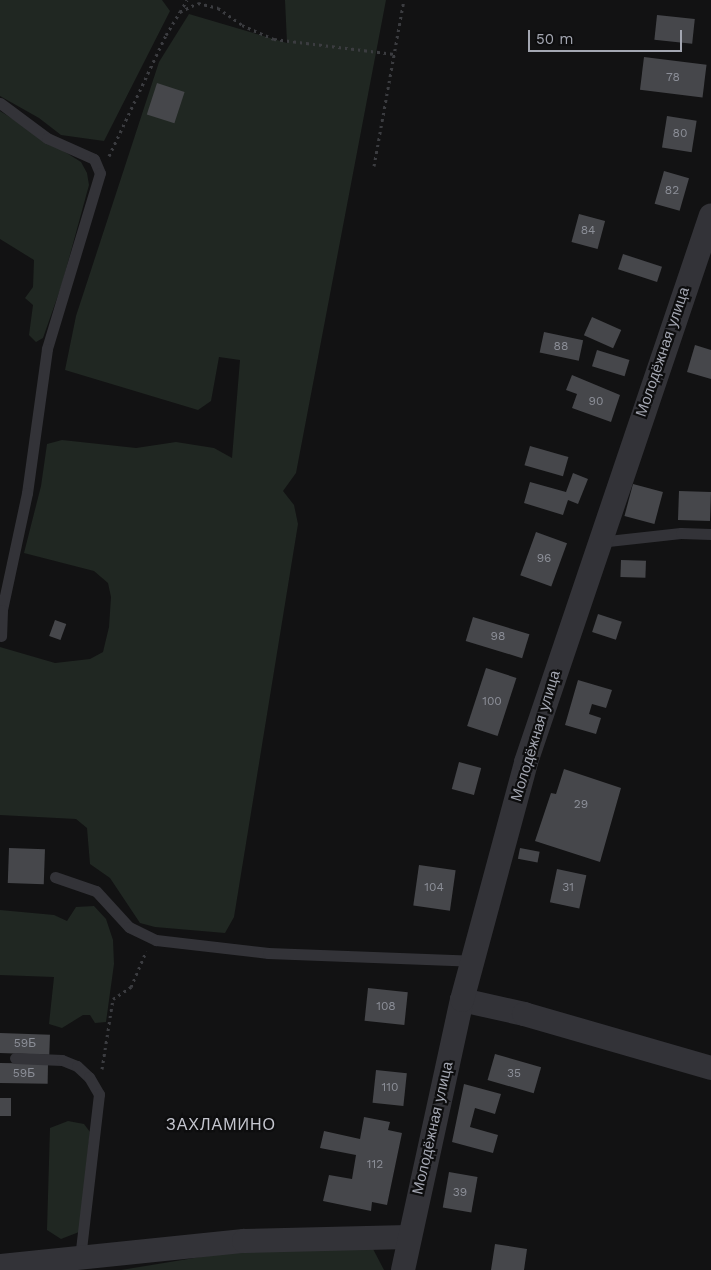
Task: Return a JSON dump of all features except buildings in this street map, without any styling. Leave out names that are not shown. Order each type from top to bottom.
[{"type":"street","name":"Молодёжная улица","points":[[403,1270],[408,1237],[462,1000],[526,762],[598,543],[711,215]]},
{"type":"street","points":[[462,1000],[524,1014],[711,1068]]},
{"type":"street","points":[[0,1266],[244,1241],[408,1237]]},
{"type":"lane","points":[[0,104],[47,138],[94,159],[100,172],[47,349],[26,493],[2,610],[1,636]]},
{"type":"lane","points":[[598,543],[681,533],[711,534]]},
{"type":"lane","points":[[55,877],[96,890],[130,927],[151,938],[268,953],[472,962]]},
{"type":"lane","points":[[14,1058],[62,1060],[77,1066],[89,1077],[99,1094],[80,1257]]},
{"type":"path","points":[[100,172],[187,0]]},
{"type":"path","points":[[374,166],[404,0]]},
{"type":"path","points":[[180,12],[198,3],[218,8],[242,24],[274,39],[394,54]]},
{"type":"path","points":[[99,1094],[113,999],[131,987],[151,938]]},
{"type":"shaded area","points":[[0,0],[162,0],[170,11],[104,141],[61,135],[39,118],[0,96]]},
{"type":"shaded area","points":[[285,0],[386,0],[296,473],[283,491],[294,505],[298,524],[234,917],[225,933],[155,927],[140,923],[110,878],[90,864],[87,828],[76,819],[0,815],[0,647],[55,663],[90,659],[103,652],[109,627],[111,597],[108,583],[94,571],[24,553],[41,486],[47,444],[62,440],[136,448],[176,442],[214,448],[232,458],[240,360],[219,357],[211,401],[198,410],[65,370],[76,316],[159,62],[189,14],[287,43]]},
{"type":"shaded area","points":[[0,111],[81,162],[87,173],[89,185],[62,284],[43,338],[36,342],[29,335],[33,305],[25,298],[33,287],[34,260],[0,239]]},
{"type":"shaded area","points":[[94,906],[106,919],[113,940],[114,964],[106,1022],[95,1023],[90,1015],[83,1015],[62,1028],[49,1024],[54,977],[0,975],[0,910],[54,915],[67,921],[76,907]]},
{"type":"shaded area","points":[[68,1121],[84,1124],[90,1132],[79,1232],[61,1239],[47,1230],[50,1128]]},
{"type":"shaded area","points":[[372,1247],[384,1270],[121,1270],[243,1250]]},
{"type":"district","name":"ЗАХЛАМИНО","points":[[221,1125]]}]
